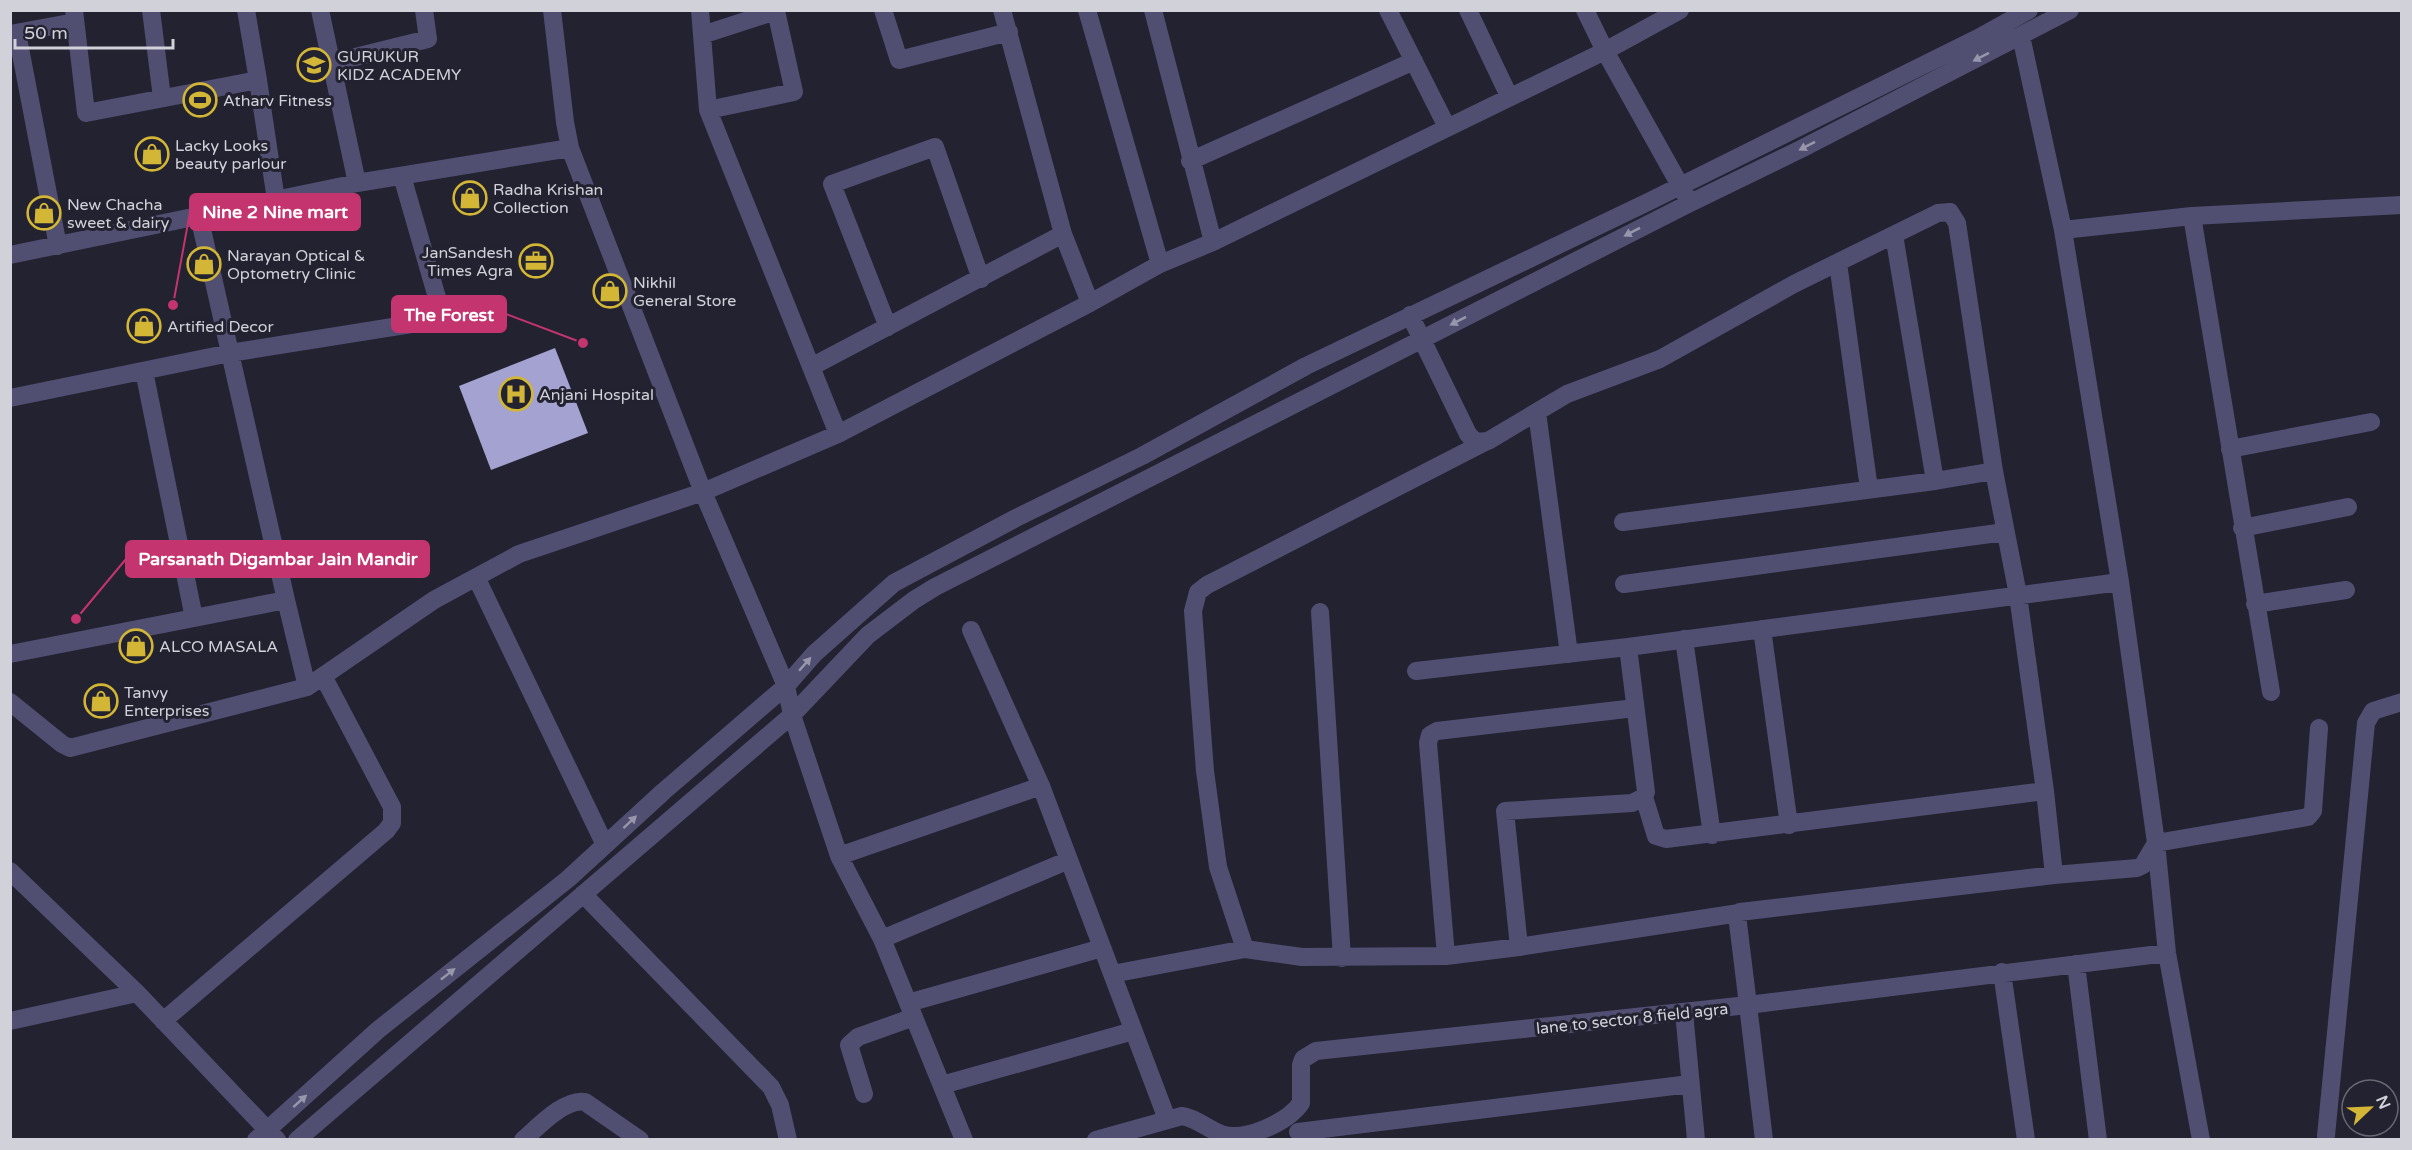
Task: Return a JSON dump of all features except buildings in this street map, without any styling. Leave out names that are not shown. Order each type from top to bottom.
[{"type":"street","points":[[151,10],[162,98]]},
{"type":"street","points":[[246,10],[276,200]]},
{"type":"street","points":[[320,10],[357,183]]},
{"type":"street","points":[[331,63],[428,39],[424,10]]},
{"type":"street","points":[[552,10],[570,147],[703,492],[786,686],[792,715],[839,856],[882,939],[964,1140]]},
{"type":"street","points":[[700,10],[708,110],[838,434]]},
{"type":"street","points":[[883,10],[899,60],[1009,32]]},
{"type":"street","points":[[1002,10],[1063,234],[1090,303]]},
{"type":"street","points":[[1087,10],[1160,264]]},
{"type":"street","points":[[1153,10],[1190,161],[1213,242]]},
{"type":"street","points":[[1388,10],[1447,127]]},
{"type":"street","points":[[1468,10],[1509,96]]},
{"type":"street","points":[[1586,10],[1605,51],[1690,203]]},
{"type":"street","points":[[10,702],[70,748],[307,687],[434,600],[519,554],[703,492],[838,434],[1090,303],[1160,264],[1213,242],[1605,51],[1680,10]]},
{"type":"street","points":[[10,871],[137,993],[267,1136],[378,1030],[568,879],[664,791],[786,686],[814,654],[894,583],[1016,518],[1142,456],[1306,366],[1680,186],[1982,36],[2029,10]]},
{"type":"street","points":[[297,1140],[792,715],[868,635],[914,600],[935,587],[2070,10]]},
{"type":"street","points":[[702,36],[778,11],[794,92],[708,110]]},
{"type":"street","points":[[58,246],[14,34],[75,16],[86,113],[258,80]]},
{"type":"street","points":[[2021,36],[2064,230],[2120,582],[2156,843],[2167,953],[2201,1140]]},
{"type":"street","points":[[1190,161],[1414,61]]},
{"type":"street","points":[[10,255],[357,183],[570,147]]},
{"type":"street","points":[[888,327],[832,184],[935,147],[981,279]]},
{"type":"street","points":[[10,398],[230,353],[424,322],[432,318],[438,301],[402,176]]},
{"type":"street","points":[[2064,230],[2192,216],[2402,205]]},
{"type":"street","points":[[1245,949],[1218,867],[1205,771],[1192,611],[1198,592],[1485,442],[1567,394],[1660,359],[1794,284],[1938,213],[1950,212],[1955,216],[1994,471],[2018,595],[2054,875]]},
{"type":"street","points":[[199,216],[307,687]]},
{"type":"street","points":[[2192,216],[2271,692]]},
{"type":"street","points":[[810,367],[1063,234]]},
{"type":"street","points":[[1894,235],[1935,481]]},
{"type":"street","points":[[1838,263],[1869,489]]},
{"type":"street","points":[[1410,315],[1468,434],[1475,442],[1485,442]]},
{"type":"street","points":[[144,371],[194,618]]},
{"type":"street","points":[[1537,412],[1569,654]]},
{"type":"street","points":[[2230,449],[2371,422]]},
{"type":"street","points":[[1623,522],[1935,481],[1994,471]]},
{"type":"street","points":[[2242,528],[2348,507]]},
{"type":"street","points":[[1624,584],[2006,532]]},
{"type":"street","points":[[476,578],[605,845]]},
{"type":"street","points":[[1416,671],[1628,647],[2120,582]]},
{"type":"street","points":[[2255,604],[2346,590]]},
{"type":"street","points":[[10,654],[286,600]]},
{"type":"street","points":[[1320,612],[1342,958]]},
{"type":"street","points":[[1762,629],[1789,825]]},
{"type":"street","points":[[972,630],[1041,786],[1167,1119]]},
{"type":"street","points":[[1684,639],[1712,835]]},
{"type":"street","points":[[1628,647],[1647,786],[1644,797],[1656,836],[1660,839],[1712,835],[2045,791]]},
{"type":"street","points":[[163,1021],[386,831],[392,823],[392,807],[323,676]]},
{"type":"street","points":[[2326,1136],[2366,723],[2373,711],[2402,702]]},
{"type":"street","points":[[1446,956],[1428,743],[1430,735],[1437,731],[1635,708]]},
{"type":"street","points":[[1112,974],[1245,949],[1302,957],[1446,956],[1739,913],[2054,875],[2139,868],[2156,843],[2310,816],[2313,811],[2319,728]]},
{"type":"street","points":[[839,856],[1041,786]]},
{"type":"street","points":[[1519,947],[1505,811],[1632,803],[1644,797]]},
{"type":"street","points":[[882,939],[1069,860]]},
{"type":"street","points":[[583,894],[771,1087],[780,1105],[788,1140]]},
{"type":"street","name":"lane to sector 8 field agra","points":[[1292,1114],[1303,1097],[1301,1065],[1303,1059],[1316,1052],[1748,1005],[1737,915],[1739,913]]},
{"type":"street","points":[[864,1094],[849,1045],[858,1037],[911,1010],[1102,948]]},
{"type":"street","points":[[1764,1140],[1748,1005],[2167,953]]},
{"type":"street","points":[[2076,964],[2098,1140]]},
{"type":"street","points":[[2002,972],[2026,1140]]},
{"type":"street","points":[[10,1021],[137,993]]},
{"type":"street","points":[[1684,1012],[1696,1140]]},
{"type":"street","points":[[942,1084],[1133,1030]]},
{"type":"street","points":[[1096,1140],[1150,1132],[1167,1119],[1188,1117],[1213,1131],[1234,1137],[1283,1121],[1292,1114],[1299,1136],[1690,1084]]},
{"type":"street","points":[[523,1140],[565,1106],[580,1101],[585,1102],[640,1140]]},
{"type":"place","name":"GURUKUR KIDZ ACADEMY","points":[[314,65]]},
{"type":"place","name":"Atharv Fitness","points":[[200,100]]},
{"type":"place","name":"Lacky Looks beauty parlour","points":[[152,154]]},
{"type":"place","name":"Radha Krishan Collection","points":[[470,198]]},
{"type":"place","name":"New Chacha sweet & dairy","points":[[44,213]]},
{"type":"place","name":"JanSandesh Times Agra","points":[[536,261]]},
{"type":"place","name":"Narayan Optical & Optometry Clinic","points":[[204,264]]},
{"type":"place","name":"Nikhil General Store","points":[[610,291]]},
{"type":"place","name":"Nine 2 Nine mart","points":[[173,305]]},
{"type":"place","name":"Artified Decor","points":[[144,326]]},
{"type":"place","name":"The Forest","points":[[583,343]]},
{"type":"place","name":"Anjani Hospital","points":[[516,394]]},
{"type":"place","name":"Parsanath Digambar Jain Mandir","points":[[76,619]]},
{"type":"place","name":"ALCO MASALA","points":[[136,646]]},
{"type":"place","name":"Tanvy Enterprises","points":[[101,701]]}]
